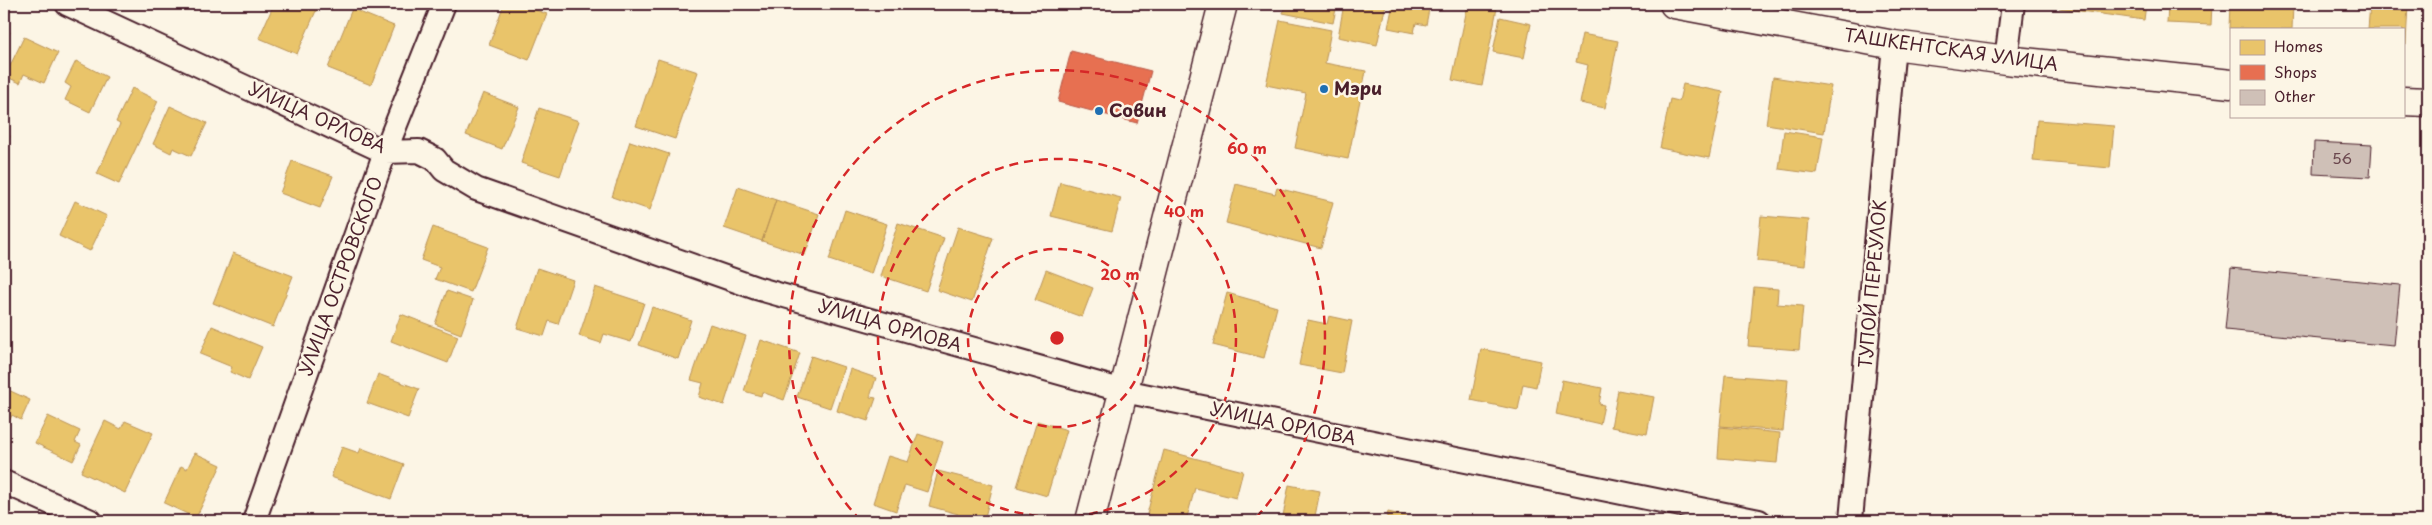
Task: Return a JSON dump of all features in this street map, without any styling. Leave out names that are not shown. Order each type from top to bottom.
[{"type":"street","name":"УЛИЦА ОРЛОВА","points":[[67,4],[386,152],[419,151],[435,160],[444,170],[476,189],[756,288],[1124,391],[1759,521]]},
{"type":"street","name":"УЛИЦА ОСТРОВСКОГО","points":[[254,521],[386,152],[444,4]]},
{"type":"street","points":[[1090,521],[1223,4]]},
{"type":"street","name":"ТАШКЕНТСКАЯ УЛИЦА","points":[[1674,4],[1894,44],[2006,60],[2230,84]]},
{"type":"street","points":[[2006,60],[2013,4]]},
{"type":"street","name":"ТУПОЙ ПЕРЕУЛОК","points":[[1845,521],[1894,44]]},
{"type":"street","points":[[2404,101],[2428,102]]},
{"type":"street","points":[[4,482],[91,521]]},
{"type":"building: Homes","points":[[274,4],[319,4],[297,54],[259,38]]},
{"type":"building: Homes","points":[[504,4],[518,4],[547,14],[529,60],[489,45]]},
{"type":"building: Homes","points":[[1285,4],[1337,4],[1333,23],[1283,13]]},
{"type":"building: Homes","points":[[1344,4],[1386,4],[1377,45],[1338,37]]},
{"type":"building: Homes","points":[[1393,4],[1430,4],[1426,25],[1416,23],[1414,33],[1388,28]]},
{"type":"building: Homes","points":[[1468,4],[1497,8],[1482,86],[1452,80]]},
{"type":"building: Homes","points":[[2059,4],[2146,4],[2144,20],[2059,8]]},
{"type":"building: Homes","points":[[2168,4],[2212,4],[2211,25],[2167,23]]},
{"type":"building: Homes","points":[[2230,4],[2293,4],[2292,28],[2229,28]]},
{"type":"building: Homes","points":[[2370,4],[2408,4],[2406,44],[2404,44],[2404,28],[2368,28]]},
{"type":"building: Homes","points":[[352,9],[394,26],[371,85],[328,68]]},
{"type":"building: Homes","points":[[2424,9],[2428,9],[2428,44],[2422,44]]},
{"type":"building: Homes","points":[[1500,17],[1531,24],[1524,58],[1493,52]]},
{"type":"building: Homes","name":"Мэри","points":[[1280,20],[1331,30],[1325,63],[1366,71],[1348,159],[1295,148],[1306,93],[1266,85]]},
{"type":"building: Homes","points":[[4,29],[10,32],[4,45]]},
{"type":"building: Homes","points":[[1582,34],[1618,41],[1605,108],[1580,103],[1588,65],[1576,62]]},
{"type":"building: Homes","points":[[24,37],[58,53],[44,83],[24,74],[20,83],[5,76]]},
{"type":"building: Homes","points":[[658,59],[698,72],[675,139],[636,126]]},
{"type":"building: Homes","points":[[76,61],[107,77],[90,112],[65,100],[71,87],[65,83]]},
{"type":"building: Homes","points":[[1773,77],[1831,86],[1824,133],[1766,124]]},
{"type":"building: Homes","points":[[1683,84],[1723,92],[1709,158],[1660,148],[1670,99],[1679,101]]},
{"type":"building: Homes","points":[[132,88],[158,101],[119,184],[97,174],[120,124],[116,122]]},
{"type":"building: Homes","points":[[483,93],[519,107],[502,149],[466,135]]},
{"type":"building: Homes","points":[[170,106],[207,123],[191,156],[173,148],[171,153],[153,144]]},
{"type":"building: Homes","points":[[539,108],[579,121],[560,176],[521,163]]},
{"type":"building: Homes","points":[[2037,120],[2114,126],[2110,168],[2033,161]]},
{"type":"building: Homes","points":[[1784,131],[1823,137],[1817,174],[1779,169]]},
{"type":"building: Homes","points":[[4,133],[10,136],[4,150]]},
{"type":"building: Homes","points":[[630,141],[669,154],[650,210],[612,197]]},
{"type":"building: Homes","points":[[292,161],[333,176],[320,208],[280,193]]},
{"type":"building: Homes","points":[[1060,182],[1121,198],[1112,231],[1051,216]]},
{"type":"building: Homes","points":[[1236,184],[1275,194],[1277,188],[1333,202],[1321,248],[1226,223]]},
{"type":"building: Homes","points":[[738,187],[776,200],[762,241],[724,228]]},
{"type":"building: Homes","points":[[776,200],[819,214],[805,255],[762,241]]},
{"type":"building: Homes","points":[[75,201],[107,216],[90,251],[59,236]]},
{"type":"building: Homes","points":[[845,210],[887,224],[871,274],[829,260]]},
{"type":"building: Homes","points":[[1761,216],[1809,220],[1805,266],[1757,261]]},
{"type":"building: Homes","points":[[898,223],[944,238],[926,291],[881,276]]},
{"type":"building: Homes","points":[[433,227],[488,247],[471,292],[435,279],[440,267],[421,260]]},
{"type":"building: Homes","points":[[958,227],[993,238],[972,302],[937,290]]},
{"type":"building: Homes","points":[[233,253],[293,276],[273,327],[213,303]]},
{"type":"building: Homes","points":[[537,268],[573,280],[558,324],[549,321],[544,336],[517,328]]},
{"type":"building: Homes","points":[[1046,270],[1093,288],[1082,317],[1035,300]]},
{"type":"building: Homes","points":[[595,287],[644,303],[631,342],[604,334],[601,343],[579,336]]},
{"type":"building: Homes","points":[[1754,287],[1778,289],[1777,304],[1803,306],[1799,350],[1748,346]]},
{"type":"building: Homes","points":[[447,291],[473,300],[461,334],[435,324]]},
{"type":"building: Homes","points":[[1227,293],[1277,307],[1264,358],[1213,345]]},
{"type":"building: Homes","points":[[652,307],[691,320],[678,359],[639,345]]},
{"type":"building: Homes","points":[[401,314],[458,336],[448,363],[391,341]]},
{"type":"building: Homes","points":[[1329,316],[1352,321],[1342,373],[1299,365],[1308,320],[1327,324]]},
{"type":"building: Homes","points":[[710,324],[746,336],[724,405],[699,397],[703,383],[691,380]]},
{"type":"building: Homes","points":[[212,326],[262,347],[248,380],[230,372],[232,367],[200,354]]},
{"type":"building: Homes","points":[[761,340],[800,353],[784,400],[762,392],[761,396],[744,391]]},
{"type":"building: Homes","points":[[1481,349],[1541,361],[1536,387],[1523,384],[1518,410],[1471,400]]},
{"type":"building: Homes","points":[[811,356],[844,367],[830,408],[797,397]]},
{"type":"building: Homes","points":[[850,369],[876,378],[870,397],[876,398],[868,421],[837,411]]},
{"type":"building: Homes","points":[[378,374],[419,389],[408,418],[367,403]]},
{"type":"building: Homes","points":[[1725,375],[1788,380],[1783,431],[1720,426]]},
{"type":"building: Homes","points":[[1562,380],[1602,388],[1599,404],[1604,405],[1600,424],[1556,414]]},
{"type":"building: Homes","points":[[4,388],[30,400],[21,420],[12,415],[5,430]]},
{"type":"building: Homes","points":[[1618,390],[1654,397],[1647,434],[1611,427]]},
{"type":"building: Homes","points":[[48,416],[80,431],[75,442],[81,445],[73,461],[35,443]]},
{"type":"building: Homes","points":[[105,421],[121,429],[125,421],[153,433],[125,493],[81,472]]},
{"type":"building: Homes","points":[[1037,421],[1067,430],[1047,496],[1017,487]]},
{"type":"building: Homes","points":[[1720,427],[1780,433],[1777,463],[1718,458]]},
{"type":"building: Homes","points":[[918,434],[943,442],[927,492],[905,485],[896,511],[873,503],[888,456],[908,462]]},
{"type":"building: Homes","points":[[342,447],[359,453],[361,448],[404,464],[391,499],[331,477]]},
{"type":"building: Homes","points":[[1164,450],[1243,471],[1236,498],[1195,488],[1186,521],[1177,521],[1147,514]]},
{"type":"building: Homes","points":[[195,453],[221,465],[196,518],[164,503],[181,466],[187,469]]},
{"type":"building: Homes","points":[[938,471],[993,485],[984,521],[956,521],[958,514],[929,506]]},
{"type":"building: Homes","points":[[1289,485],[1320,491],[1314,521],[1282,521]]},
{"type":"building: Homes","points":[[1388,512],[1424,520],[1424,521],[1386,521]]},
{"type":"building: Shops","points":[[1071,51],[1151,71],[1137,123],[1058,102]]},
{"type":"building: Other","points":[[2314,142],[2372,145],[2370,177],[2313,174]]},
{"type":"building: Other","points":[[2231,268],[2400,285],[2394,346],[2225,330]]},
{"type":"place","name":"Мэри","points":[[1324,89]]},
{"type":"place","name":"Совин","points":[[1099,111]]}]
